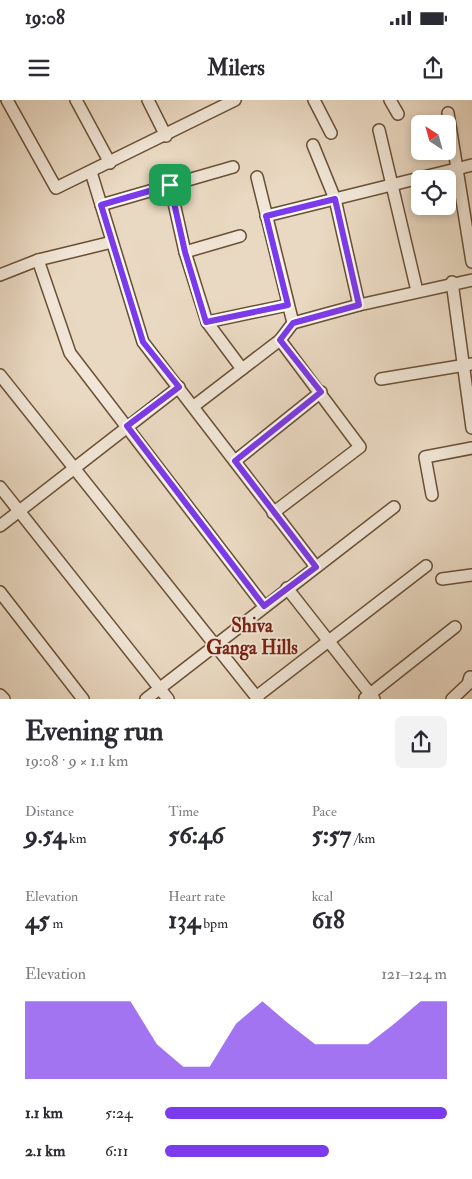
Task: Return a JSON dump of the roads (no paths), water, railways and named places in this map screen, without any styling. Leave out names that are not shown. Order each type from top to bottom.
[{"type":"street","points":[[7,100],[56,188],[166,136],[235,100]]},
{"type":"street","points":[[76,100],[110,163]]},
{"type":"street","points":[[148,100],[166,136]]},
{"type":"street","points":[[314,100],[331,133]]},
{"type":"street","points":[[390,100],[398,114]]},
{"type":"street","points":[[448,113],[469,229],[472,262]]},
{"type":"street","points":[[379,130],[417,291]]},
{"type":"street","points":[[313,145],[335,199],[359,305]]},
{"type":"street","points":[[266,216],[472,166]]},
{"type":"street","points":[[101,205],[232,167]]},
{"type":"street","points":[[91,172],[143,342],[316,567]]},
{"type":"street","points":[[257,178],[293,323]]},
{"type":"street","points":[[170,185],[185,252],[206,322],[242,369]]},
{"type":"street","points":[[185,252],[240,236]]},
{"type":"street","points":[[0,275],[38,260],[112,242]]},
{"type":"street","points":[[38,260],[70,353],[264,606]]},
{"type":"street","points":[[194,406],[280,340],[293,323],[452,282],[472,280]]},
{"type":"street","points":[[452,282],[468,365],[472,428]]},
{"type":"street","points":[[206,322],[288,305]]},
{"type":"street","points":[[274,513],[360,447],[321,392],[280,340]]},
{"type":"street","points":[[381,379],[468,365]]},
{"type":"street","points":[[0,375],[216,644],[257,698],[426,566]]},
{"type":"street","points":[[0,526],[179,387]]},
{"type":"street","points":[[235,461],[321,392]]},
{"type":"street","points":[[432,495],[426,457],[472,448]]},
{"type":"street","points":[[0,487],[168,699]]},
{"type":"street","points":[[146,699],[394,507]]},
{"type":"street","points":[[442,579],[472,575]]},
{"type":"street","points":[[287,588],[329,641],[369,697],[455,627]]},
{"type":"street","points":[[0,592],[83,699]]},
{"type":"street","points":[[452,699],[468,684],[470,677]]},
{"type":"street","points":[[0,694],[4,699]]},
{"type":"district","name":"Shiva Ganga Hills","points":[[252,636]]}]
